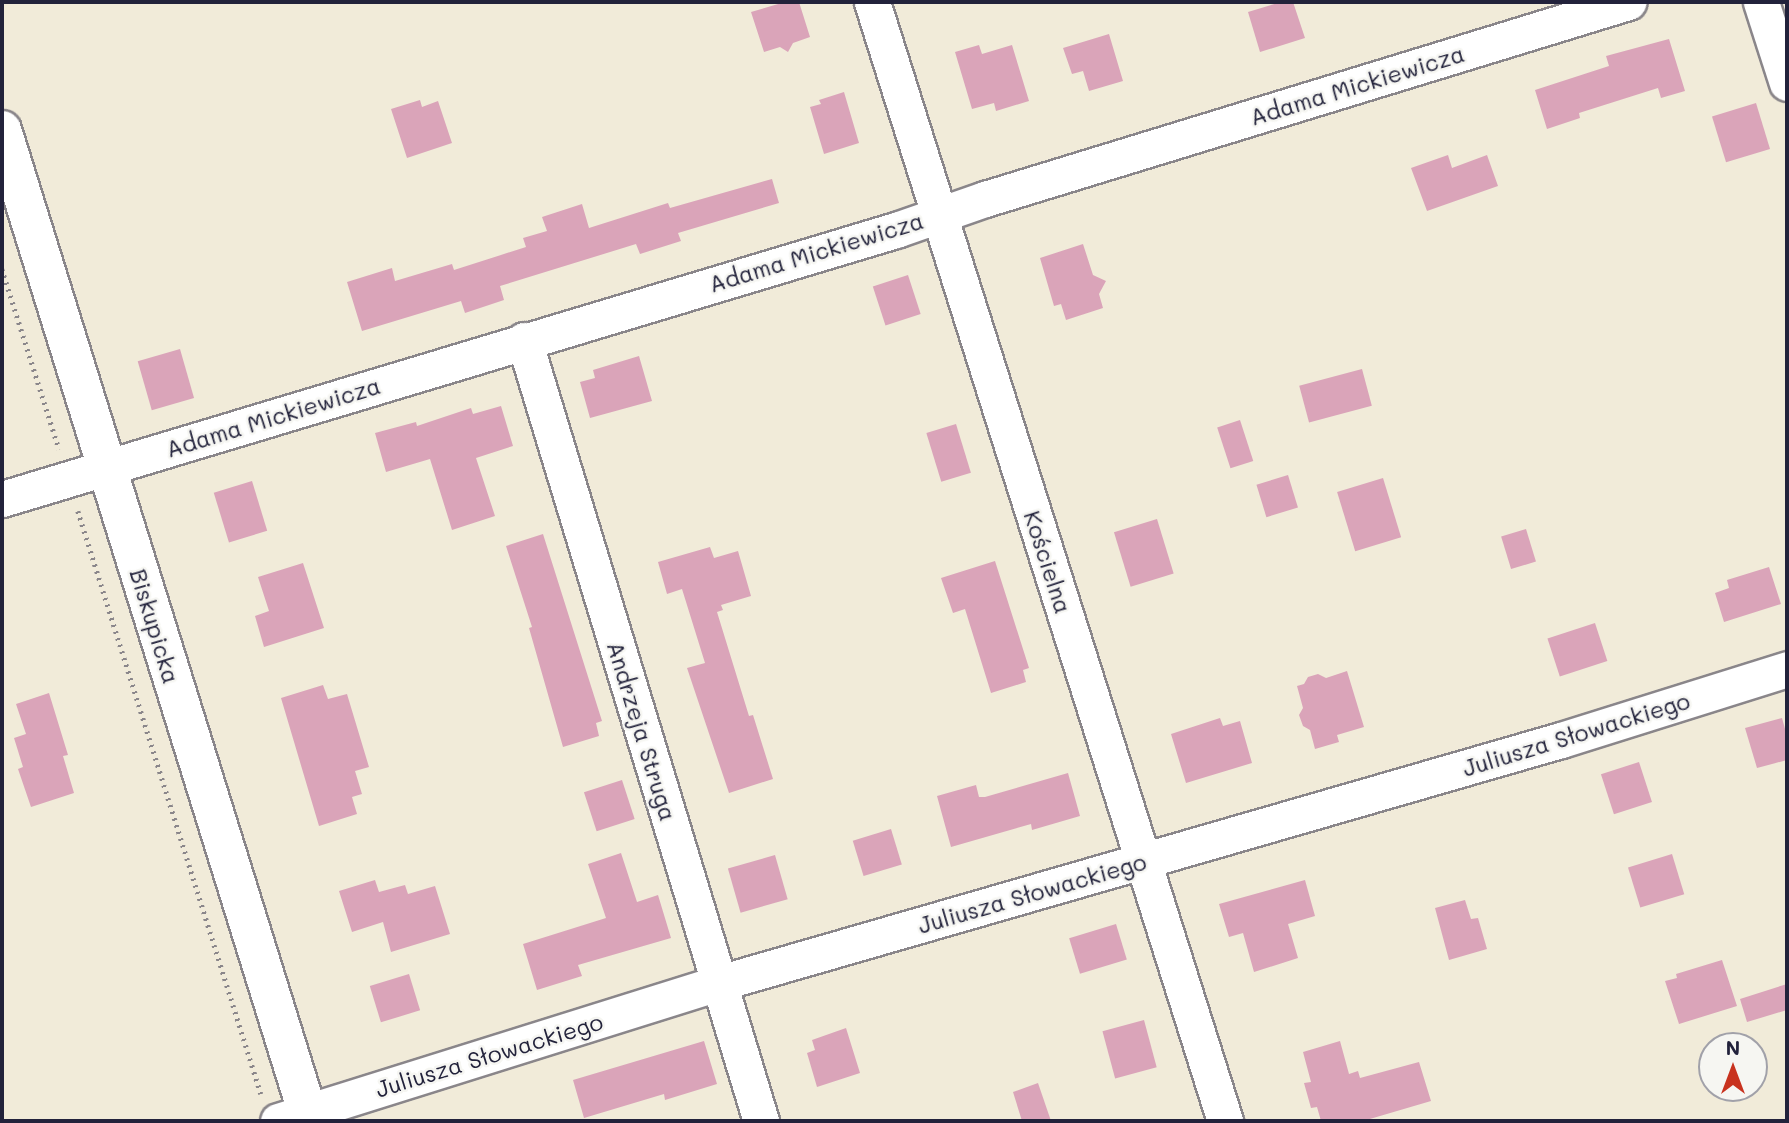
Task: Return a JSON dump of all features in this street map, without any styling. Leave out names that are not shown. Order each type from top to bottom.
[{"type":"main road","name":"Biskupicka","points":[[2,130],[107,467],[289,1114]]},
{"type":"street","name":"Kościelna","points":[[872,2],[1225,1121]]},
{"type":"street","name":"Adama Mickiewicza","points":[[2,499],[1629,2]]},
{"type":"street","points":[[1761,2],[1787,83]]},
{"type":"street","name":"Andrzeja Struga","points":[[524,340],[761,1121]]},
{"type":"street","name":"Juliusza Słowackiego","points":[[289,1114],[719,983],[1561,740],[1787,669]]},
{"type":"path","points":[[2,269],[61,456]]},
{"type":"path","points":[[75,504],[289,1114]]},
{"type":"building","points":[[785,2],[799,2],[810,37],[793,43],[788,52],[780,47],[764,52],[751,12]]},
{"type":"building","points":[[1281,2],[1293,2],[1305,38],[1260,52],[1248,12]]},
{"type":"building","points":[[1109,34],[1123,81],[1089,91],[1083,71],[1072,74],[1063,48]]},
{"type":"building","points":[[1669,39],[1685,91],[1661,98],[1658,88],[1579,113],[1580,118],[1547,129],[1535,90],[1609,66],[1606,56]]},
{"type":"building","points":[[979,45],[982,54],[1012,45],[1029,101],[996,111],[994,103],[972,109],[955,52]]},
{"type":"building","points":[[844,92],[859,143],[824,154],[810,107],[821,104],[819,100]]},
{"type":"building","points":[[420,100],[422,107],[438,101],[452,143],[407,158],[391,109]]},
{"type":"building","points":[[1756,103],[1770,149],[1726,162],[1712,116]]},
{"type":"building","points":[[1448,155],[1452,168],[1487,155],[1498,186],[1427,211],[1411,168]]},
{"type":"building","points":[[772,179],[779,203],[678,233],[681,241],[640,254],[636,244],[500,286],[504,300],[465,313],[461,301],[362,331],[347,282],[392,268],[395,281],[452,264],[454,270],[526,247],[523,238],[547,231],[542,217],[582,204],[589,228],[668,203],[670,208]]},
{"type":"building","points":[[1083,244],[1093,275],[1106,281],[1099,294],[1103,308],[1066,320],[1061,304],[1054,306],[1040,258]]},
{"type":"building","points":[[908,275],[921,314],[885,325],[873,286]]},
{"type":"building","points":[[180,349],[194,398],[152,410],[138,361]]},
{"type":"building","points":[[639,356],[652,401],[590,418],[580,382],[595,378],[593,370]]},
{"type":"building","points":[[1362,369],[1372,406],[1309,423],[1299,386]]},
{"type":"building","points":[[501,406],[513,446],[476,458],[495,516],[452,530],[430,459],[386,472],[375,433],[416,422],[417,426],[471,408],[473,414]]},
{"type":"building","points":[[1240,420],[1253,461],[1230,468],[1217,427]]},
{"type":"building","points":[[956,424],[971,473],[941,482],[926,433]]},
{"type":"building","points":[[1288,475],[1298,508],[1266,517],[1256,485]]},
{"type":"building","points":[[1383,478],[1401,537],[1355,551],[1337,492]]},
{"type":"building","points":[[252,481],[267,531],[229,542],[214,493]]},
{"type":"building","points":[[1157,519],[1174,574],[1131,587],[1114,532]]},
{"type":"building","points":[[1526,529],[1536,562],[1511,569],[1501,537]]},
{"type":"building","points":[[543,534],[602,721],[596,723],[599,736],[563,747],[529,628],[532,627],[506,546]]},
{"type":"building","points":[[710,547],[714,558],[738,551],[751,596],[721,605],[723,610],[717,612],[749,716],[753,715],[773,779],[729,793],[687,668],[705,663],[682,589],[667,594],[658,562]]},
{"type":"building","points":[[995,561],[1029,668],[1023,670],[1026,682],[991,693],[965,609],[953,613],[941,578]]},
{"type":"building","points":[[303,563],[324,628],[264,647],[255,616],[269,611],[258,577]]},
{"type":"building","points":[[1769,567],[1781,604],[1724,622],[1715,593],[1729,588],[1727,580]]},
{"type":"building","points":[[1595,623],[1607,661],[1560,676],[1547,638]]},
{"type":"building","points":[[1347,671],[1364,727],[1337,735],[1339,742],[1315,749],[1310,730],[1303,726],[1299,715],[1303,708],[1297,686],[1304,684],[1308,677],[1318,674],[1326,678]]},
{"type":"building","points":[[323,685],[328,699],[347,694],[369,767],[355,771],[362,794],[352,797],[357,814],[319,826],[281,698]]},
{"type":"building","points":[[49,693],[68,755],[63,756],[74,793],[31,807],[18,769],[23,767],[14,738],[26,734],[16,704]]},
{"type":"building","points":[[1220,718],[1223,726],[1240,721],[1252,763],[1186,783],[1171,734]]},
{"type":"building","points":[[1782,718],[1787,736],[1787,760],[1757,768],[1745,728]]},
{"type":"building","points":[[1639,762],[1652,802],[1614,814],[1601,774]]},
{"type":"building","points":[[1068,773],[1080,816],[1032,830],[1031,824],[951,847],[937,796],[976,785],[979,797],[985,797]]},
{"type":"building","points":[[622,780],[635,819],[597,831],[584,792]]},
{"type":"building","points":[[891,829],[902,864],[864,876],[853,841]]},
{"type":"building","points":[[621,853],[637,902],[658,895],[671,938],[578,965],[582,976],[537,990],[523,944],[606,918],[588,864]]},
{"type":"building","points":[[1672,854],[1684,894],[1640,908],[1628,867]]},
{"type":"building","points":[[775,855],[788,899],[741,913],[728,869]]},
{"type":"building","points":[[375,880],[379,892],[405,885],[408,894],[435,886],[450,934],[391,952],[383,922],[352,932],[339,891]]},
{"type":"building","points":[[1305,880],[1315,916],[1288,924],[1298,958],[1254,972],[1243,933],[1229,937],[1219,904]]},
{"type":"building","points":[[1465,900],[1471,919],[1478,918],[1487,949],[1449,960],[1435,908]]},
{"type":"building","points":[[1116,924],[1127,959],[1080,974],[1069,938]]},
{"type":"building","points":[[1722,960],[1737,1006],[1679,1024],[1665,981],[1677,978],[1676,974]]},
{"type":"building","points":[[409,974],[420,1010],[381,1022],[370,986]]},
{"type":"building","points":[[1787,984],[1787,1010],[1747,1022],[1740,999]]},
{"type":"building","points":[[1144,1020],[1157,1067],[1115,1078],[1102,1031]]},
{"type":"building","points":[[846,1028],[860,1073],[817,1087],[807,1053],[815,1050],[812,1040]]},
{"type":"building","points":[[704,1041],[717,1084],[665,1100],[664,1094],[584,1118],[573,1080]]},
{"type":"building","points":[[1340,1041],[1349,1074],[1358,1071],[1360,1078],[1419,1062],[1431,1101],[1363,1121],[1321,1121],[1317,1107],[1311,1108],[1304,1083],[1311,1082],[1303,1052]]},
{"type":"building","points":[[1038,1083],[1051,1121],[1022,1121],[1013,1092]]}]
